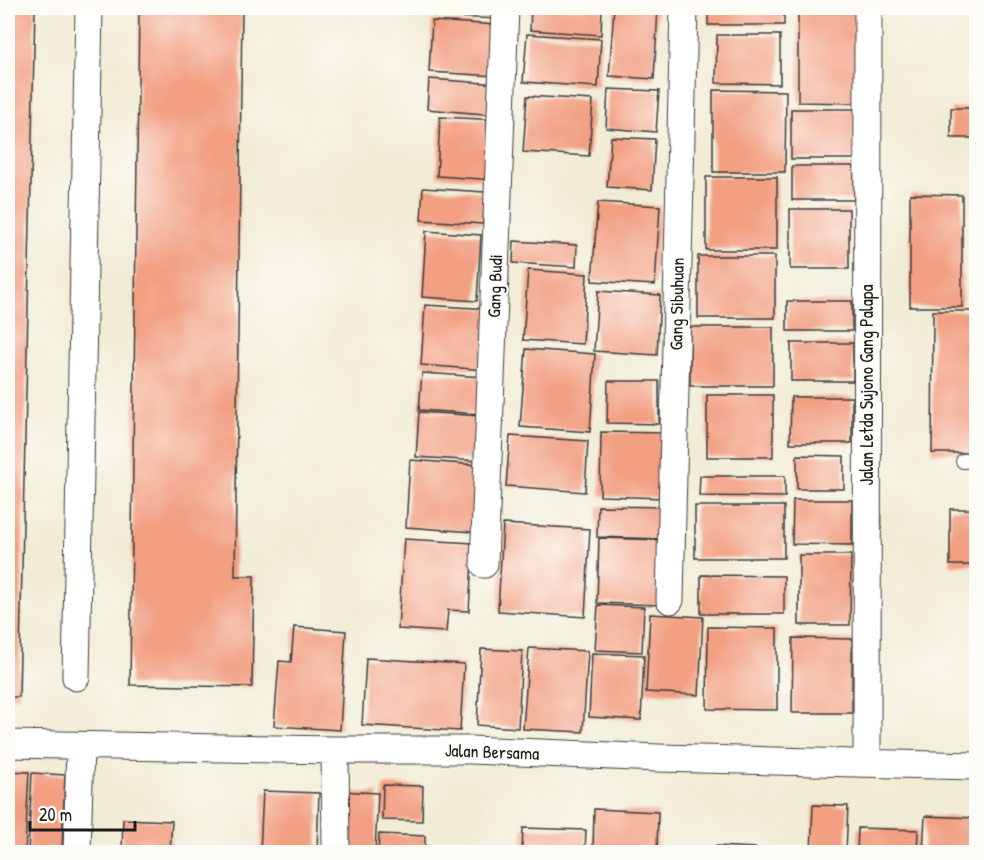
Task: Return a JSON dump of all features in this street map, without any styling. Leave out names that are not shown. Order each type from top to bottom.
[{"type":"street","points":[[76,677],[89,8]]},
{"type":"street","name":"Gang Budi","points":[[484,564],[505,8]]},
{"type":"street","name":"Gang Sibuhuan","points":[[670,600],[684,8]]},
{"type":"street","name":"Jalan Letda Sujono Gang Palapa","points":[[867,763],[868,8]]},
{"type":"street","name":"Jalan Bersama","points":[[8,744],[471,750],[659,758],[976,766]]},
{"type":"street","points":[[77,852],[80,746]]},
{"type":"street","points":[[335,750],[336,852]]},
{"type":"building","points":[[8,8],[35,8],[19,697],[8,697]]},
{"type":"building","points":[[139,8],[242,8],[235,576],[254,576],[252,687],[130,685]]},
{"type":"building","points":[[434,8],[498,8],[498,19],[434,16]]},
{"type":"building","points":[[531,8],[602,8],[601,35],[530,30]]},
{"type":"building","points":[[614,8],[658,9],[654,79],[609,76]]},
{"type":"building","points":[[708,8],[784,8],[784,25],[708,25]]},
{"type":"building","points":[[798,8],[858,8],[858,103],[798,102]]},
{"type":"building","points":[[432,21],[499,25],[496,76],[429,72]]},
{"type":"building","points":[[527,34],[601,39],[598,87],[523,82]]},
{"type":"building","points":[[717,35],[780,35],[780,84],[716,83]]},
{"type":"building","points":[[429,79],[498,84],[495,115],[427,109]]},
{"type":"building","points":[[608,89],[659,91],[656,132],[606,128]]},
{"type":"building","points":[[713,90],[786,91],[785,172],[713,172]]},
{"type":"building","points":[[527,96],[593,100],[589,156],[523,152]]},
{"type":"building","points":[[951,108],[976,108],[976,138],[951,138]]},
{"type":"building","points":[[791,109],[855,109],[855,159],[791,159]]},
{"type":"building","points":[[440,117],[500,120],[496,180],[437,176]]},
{"type":"building","points":[[611,137],[655,139],[652,190],[607,187]]},
{"type":"building","points":[[792,166],[854,166],[854,200],[792,200]]},
{"type":"building","points":[[706,177],[777,177],[777,250],[706,250]]},
{"type":"building","points":[[423,188],[485,192],[483,224],[421,220]]},
{"type":"building","points":[[910,194],[962,195],[962,307],[910,307]]},
{"type":"building","points":[[598,202],[660,206],[655,285],[592,281]]},
{"type":"building","points":[[790,209],[849,209],[849,269],[790,269]]},
{"type":"building","points":[[426,231],[481,235],[477,301],[422,297]]},
{"type":"building","points":[[514,241],[577,245],[576,267],[513,263]]},
{"type":"building","points":[[698,256],[775,256],[775,318],[698,318]]},
{"type":"building","points":[[528,270],[587,274],[583,344],[523,340]]},
{"type":"building","points":[[598,291],[660,295],[657,355],[594,351]]},
{"type":"building","points":[[787,301],[852,301],[852,331],[787,331]]},
{"type":"building","points":[[425,305],[490,309],[486,370],[421,365]]},
{"type":"building","points":[[933,311],[976,311],[976,453],[932,453]]},
{"type":"building","points":[[690,327],[773,327],[773,386],[690,386]]},
{"type":"building","points":[[791,343],[853,343],[853,381],[791,381]]},
{"type":"building","points":[[526,349],[595,354],[590,432],[520,427]]},
{"type":"building","points":[[422,373],[483,377],[480,414],[419,410]]},
{"type":"building","points":[[608,381],[659,381],[659,424],[607,423]]},
{"type":"building","points":[[707,395],[773,395],[773,457],[707,457]]},
{"type":"building","points":[[791,397],[852,397],[852,443],[790,443]]},
{"type":"building","points":[[419,412],[482,416],[479,461],[416,457]]},
{"type":"building","points":[[601,432],[666,433],[664,498],[600,496]]},
{"type":"building","points":[[510,436],[588,441],[585,492],[506,486]]},
{"type":"building","points":[[797,455],[844,456],[844,489],[797,489]]},
{"type":"building","points":[[410,460],[478,465],[473,532],[406,527]]},
{"type":"building","points":[[700,476],[785,476],[785,497],[699,496]]},
{"type":"building","points":[[793,500],[852,500],[852,545],[792,544]]},
{"type":"building","points":[[598,506],[666,507],[665,539],[597,537]]},
{"type":"building","points":[[695,506],[784,506],[784,558],[695,558]]},
{"type":"building","points":[[950,509],[976,509],[976,565],[950,565]]},
{"type":"building","points":[[503,524],[590,529],[585,617],[498,611]]},
{"type":"building","points":[[599,538],[663,540],[661,605],[597,603]]},
{"type":"building","points":[[404,539],[473,543],[469,611],[448,610],[446,632],[398,629]]},
{"type":"building","points":[[799,555],[851,555],[850,625],[799,625]]},
{"type":"building","points":[[701,575],[784,576],[784,614],[701,614]]},
{"type":"building","points":[[598,605],[644,607],[642,652],[595,650]]},
{"type":"building","points":[[650,614],[703,617],[699,695],[646,692]]},
{"type":"building","points":[[294,627],[346,631],[340,730],[274,726],[279,661],[291,662]]},
{"type":"building","points":[[708,627],[777,628],[777,710],[707,709]]},
{"type":"building","points":[[793,638],[852,639],[852,713],[792,713]]},
{"type":"building","points":[[529,648],[588,651],[583,732],[523,729]]},
{"type":"building","points":[[481,649],[522,651],[518,728],[477,725]]},
{"type":"building","points":[[592,653],[644,655],[641,720],[589,717]]},
{"type":"building","points":[[366,658],[464,664],[460,731],[362,725]]},
{"type":"building","points":[[8,771],[29,772],[25,852],[8,852]]},
{"type":"building","points":[[32,773],[65,775],[62,852],[28,852]]},
{"type":"building","points":[[383,785],[423,786],[422,821],[382,820]]},
{"type":"building","points":[[263,791],[319,793],[317,852],[260,852]]},
{"type":"building","points":[[340,791],[378,793],[375,852],[337,852]]},
{"type":"building","points":[[813,805],[848,806],[846,852],[811,852]]},
{"type":"building","points":[[594,809],[658,812],[657,852],[593,852]]},
{"type":"building","points":[[925,816],[976,818],[976,852],[923,852]]},
{"type":"building","points":[[123,819],[172,821],[170,852],[122,852]]},
{"type":"building","points":[[523,828],[586,830],[585,852],[522,852]]},
{"type":"building","points":[[858,828],[918,830],[917,852],[857,852]]},
{"type":"building","points":[[379,834],[425,836],[425,852],[378,852]]},
{"type":"building","points":[[715,846],[756,848],[756,852],[715,852]]}]
